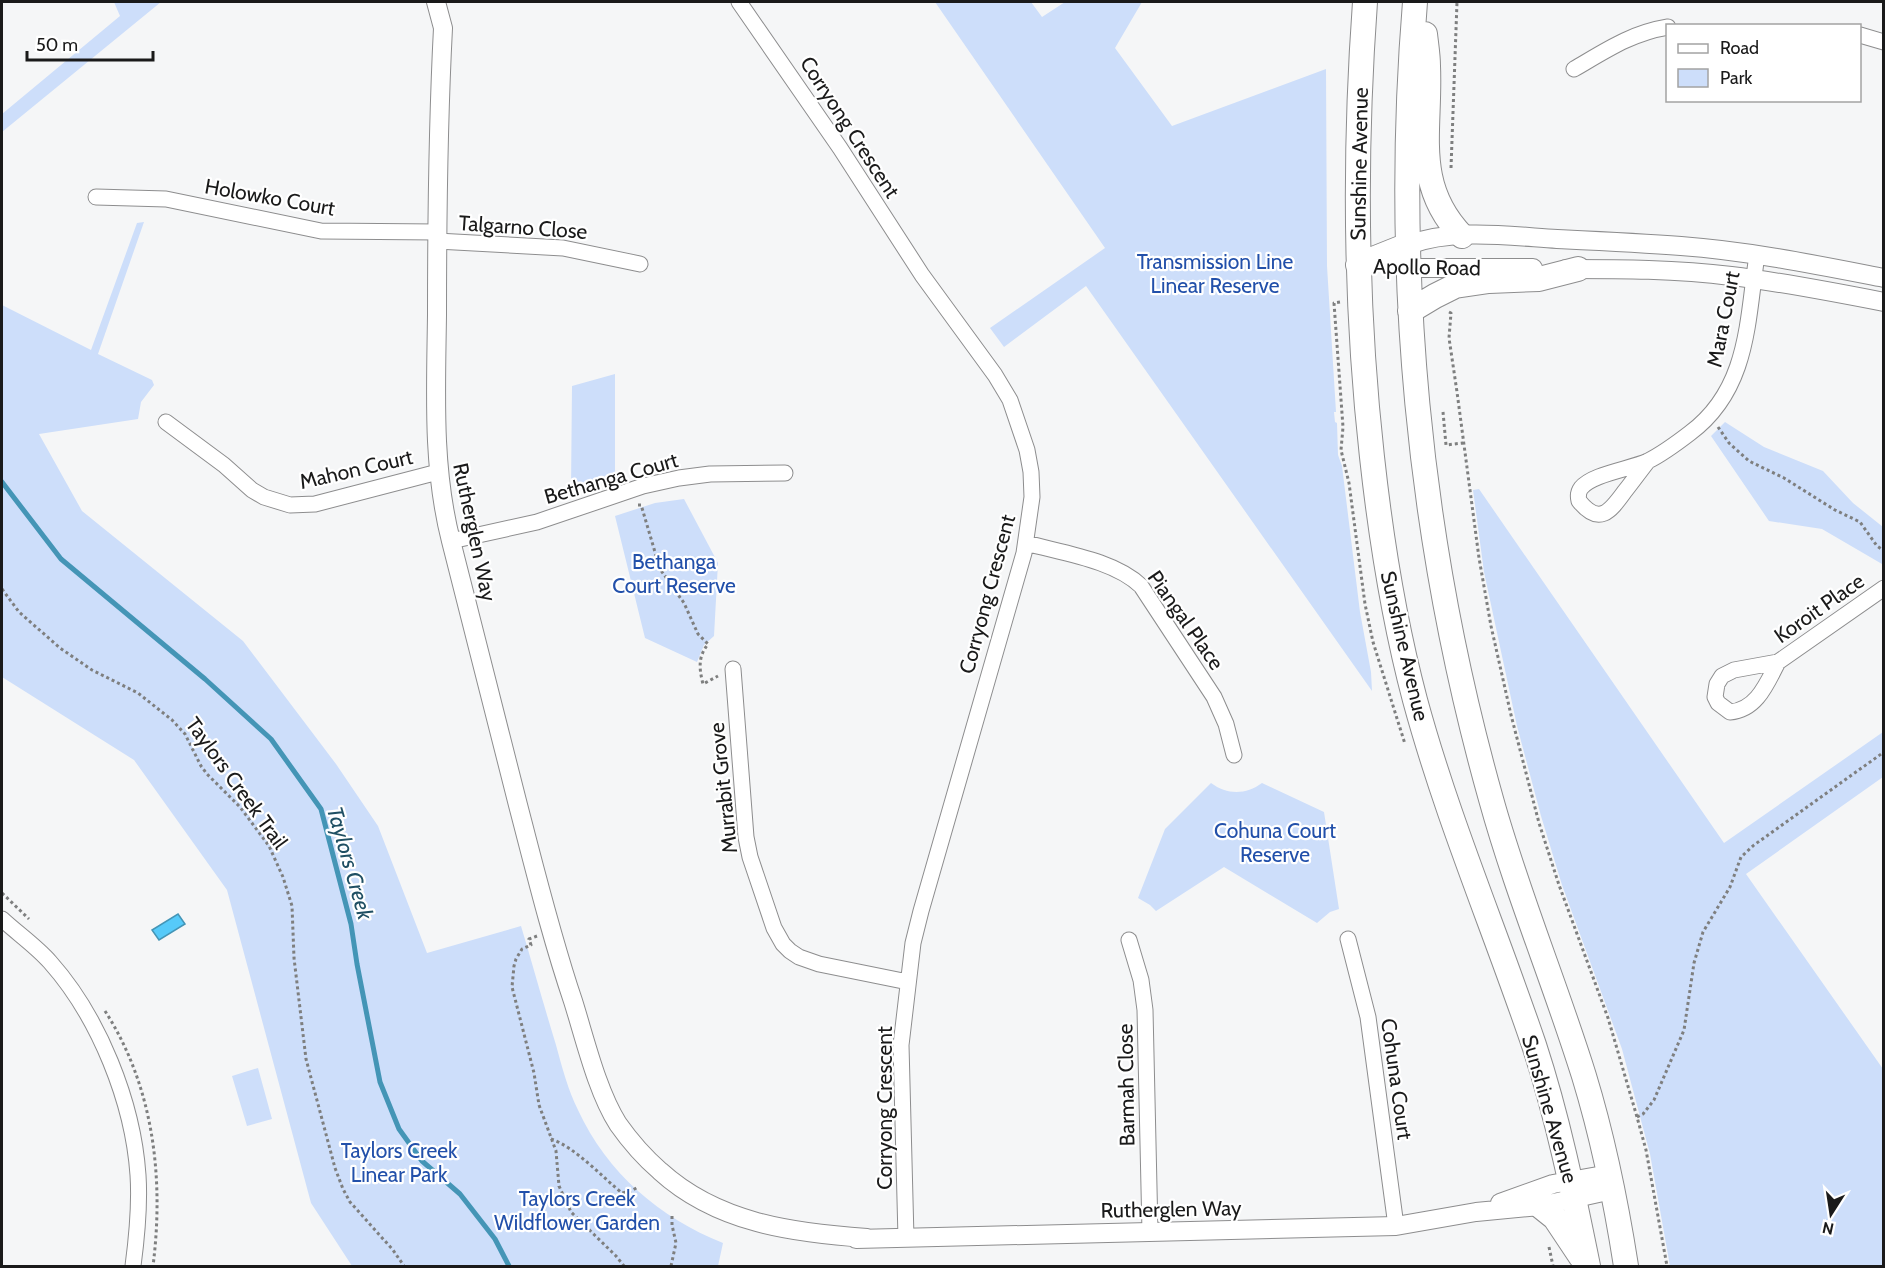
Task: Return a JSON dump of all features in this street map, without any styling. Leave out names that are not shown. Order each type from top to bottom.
[{"type":"main road","name":"Sunshine Avenue","points":[[1365,2],[1359,105],[1358,265],[1362,346],[1375,479],[1388,574],[1407,668],[1436,771],[1534,1046],[1561,1135],[1588,1266]]},
{"type":"main road","name":"Sunshine Avenue","points":[[1415,2],[1408,118],[1410,311],[1426,487],[1444,596],[1467,709],[1500,829],[1585,1079],[1611,1182],[1626,1266]]},
{"type":"main road","points":[[1421,2],[1428,66],[1426,144],[1429,172],[1441,208],[1450,223],[1462,236]]},
{"type":"main road","name":"Apollo Road","points":[[1358,265],[1408,257]]},
{"type":"main road","points":[[1410,311],[1455,286],[1480,282],[1539,279],[1578,269]]},
{"type":"main road","points":[[1540,1206],[1555,1218],[1588,1266]]},
{"type":"street","name":"Rutherglen Way","points":[[436,2],[443,28],[437,236],[436,428],[438,472],[444,512],[551,932],[568,988],[578,1050],[598,1108],[616,1140],[651,1178],[694,1209],[729,1226],[788,1241],[810,1242],[867,1238],[1396,1226],[1476,1212],[1540,1206],[1573,1189],[1611,1182]]},
{"type":"street","name":"Corryong Crescent","points":[[739,2],[834,139],[922,275],[995,375],[1010,400],[1027,450],[1031,472],[1032,497],[1026,543],[921,911],[914,943],[901,1045],[906,1238]]},
{"type":"street","points":[[1574,69],[1629,37],[1666,27]]},
{"type":"street","points":[[1861,35],[1884,42]]},
{"type":"street","name":"Holowko Court","points":[[96,197],[166,199],[321,231],[437,236]]},
{"type":"street","name":"Talgarno Close","points":[[437,236],[563,248],[640,264]]},
{"type":"street","name":"Apollo Road","points":[[1408,257],[1430,238],[1520,237],[1681,246],[1757,255],[1884,278]]},
{"type":"street","name":"Mara Court","points":[[1648,461],[1691,433],[1709,416],[1722,399],[1738,368],[1757,255]]},
{"type":"street","name":"Apollo Road","points":[[1408,257],[1578,269],[1631,269],[1710,274],[1753,279],[1884,302]]},
{"type":"street","name":"Mahon Court","points":[[166,422],[224,465],[252,490],[264,497],[291,505],[315,504],[438,472]]},
{"type":"street","name":"Bethanga Court","points":[[451,541],[537,522],[643,486],[679,478],[710,474],[785,473]]},
{"type":"street","name":"Piangal Place","points":[[1026,543],[1106,565],[1132,577],[1141,586],[1214,697],[1226,724],[1234,755]]},
{"type":"street","name":"Koroit Place","points":[[1778,662],[1884,588]]},
{"type":"street","name":"Murrabit Grove","points":[[734,669],[746,837],[750,857],[778,937],[790,951],[809,962],[908,982]]},
{"type":"street","points":[[2,919],[49,962],[82,1007],[108,1055],[123,1097],[135,1150],[139,1202],[133,1266]]},
{"type":"street","name":"Cohuna Court","points":[[1348,939],[1368,1017],[1396,1226]]},
{"type":"street","name":"Barmah Close","points":[[1129,940],[1141,980],[1145,1010],[1150,1232]]},
{"type":"street","name":"Rutherglen Way","points":[[1476,1212],[1553,1184],[1573,1189]]},
{"type":"path","points":[[1452,178],[1451,137],[1457,2]]},
{"type":"path","points":[[1451,313],[1449,338],[1483,586],[1524,767],[1559,885],[1608,1018],[1637,1117],[1646,1150],[1667,1266]]},
{"type":"path","points":[[1443,412],[1446,445],[1463,443]]},
{"type":"path","points":[[1709,416],[1743,456],[1835,510],[1860,522],[1877,546],[1884,551]]},
{"type":"path","points":[[613,496],[618,512],[641,505],[660,568],[684,603],[698,634],[708,644],[699,662],[703,684],[734,669]]},
{"type":"path","name":"Taylors Creek Trail","points":[[2,589],[19,612],[60,648],[92,670],[138,693],[172,720],[185,734],[207,774],[240,807],[269,846],[283,877],[292,906],[294,958],[306,1059],[334,1168],[350,1202],[393,1250],[404,1266]]},
{"type":"path","points":[[1637,1117],[1643,1114],[1654,1100],[1680,1040],[1686,1021],[1699,942],[1730,887],[1741,857],[1754,845],[1884,752]]},
{"type":"path","points":[[551,932],[529,939],[531,945],[520,951],[514,966],[512,982],[534,1073],[539,1105],[557,1157],[559,1186],[571,1212],[624,1266]]},
{"type":"path","points":[[551,1139],[588,1163],[622,1193],[638,1187]]},
{"type":"path","points":[[671,1266],[676,1244],[672,1214]]},
{"type":"green space","points":[[114,2],[161,2],[2,132],[2,114],[120,16]]},
{"type":"green space","name":"Transmission Line Linear Reserve","points":[[935,2],[1031,2],[1042,17],[1065,2],[1142,2],[1115,48],[1172,126],[1326,69],[1327,266],[1336,412],[1334,412],[1337,423],[1338,455],[1342,466],[1372,691],[1086,286],[1004,347],[990,328],[1105,248]]},
{"type":"green space","name":"Taylors Creek Linear Park","points":[[144,222],[98,354],[152,380],[154,385],[141,402],[138,419],[39,434],[82,511],[243,641],[336,764],[378,826],[427,953],[521,926],[568,1086],[590,1133],[620,1173],[657,1207],[700,1233],[723,1243],[718,1266],[352,1266],[311,1203],[227,890],[134,760],[2,677],[2,305],[91,350],[137,223]]},
{"type":"green space","points":[[615,374],[615,473],[571,489],[572,386]]},
{"type":"green space","points":[[1725,422],[1764,447],[1823,471],[1853,503],[1883,527],[1882,564],[1822,529],[1769,521],[1711,436]]},
{"type":"green space","points":[[1479,489],[1724,843],[1883,732],[1883,777],[1746,874],[1883,1069],[1883,1266],[1670,1266],[1650,1154],[1622,1049],[1562,885],[1517,726],[1484,572],[1473,490]]},
{"type":"green space","name":"Bethanga Court Reserve","points":[[684,499],[718,563],[714,636],[704,645],[697,662],[645,638],[615,516],[655,503]]},
{"type":"green space","name":"Cohuna Court Reserve","points":[[1211,783],[1223,790],[1236,792],[1250,790],[1262,783],[1324,812],[1339,909],[1330,912],[1317,923],[1224,867],[1156,911],[1138,898],[1165,829]]},
{"type":"green space","points":[[258,1068],[272,1119],[247,1126],[232,1076]]},
{"type":"water","points":[[178,914],[185,924],[159,940],[152,930]]},
{"type":"waterway","name":"Taylors Creek","points":[[2,482],[61,559],[205,679],[271,739],[321,809],[351,924],[380,1082],[399,1129],[422,1161],[460,1194],[495,1239],[509,1266]]},
{"type":"park label","name":"Taylors Creek Wildflower Garden","points":[[577,1210]]}]
